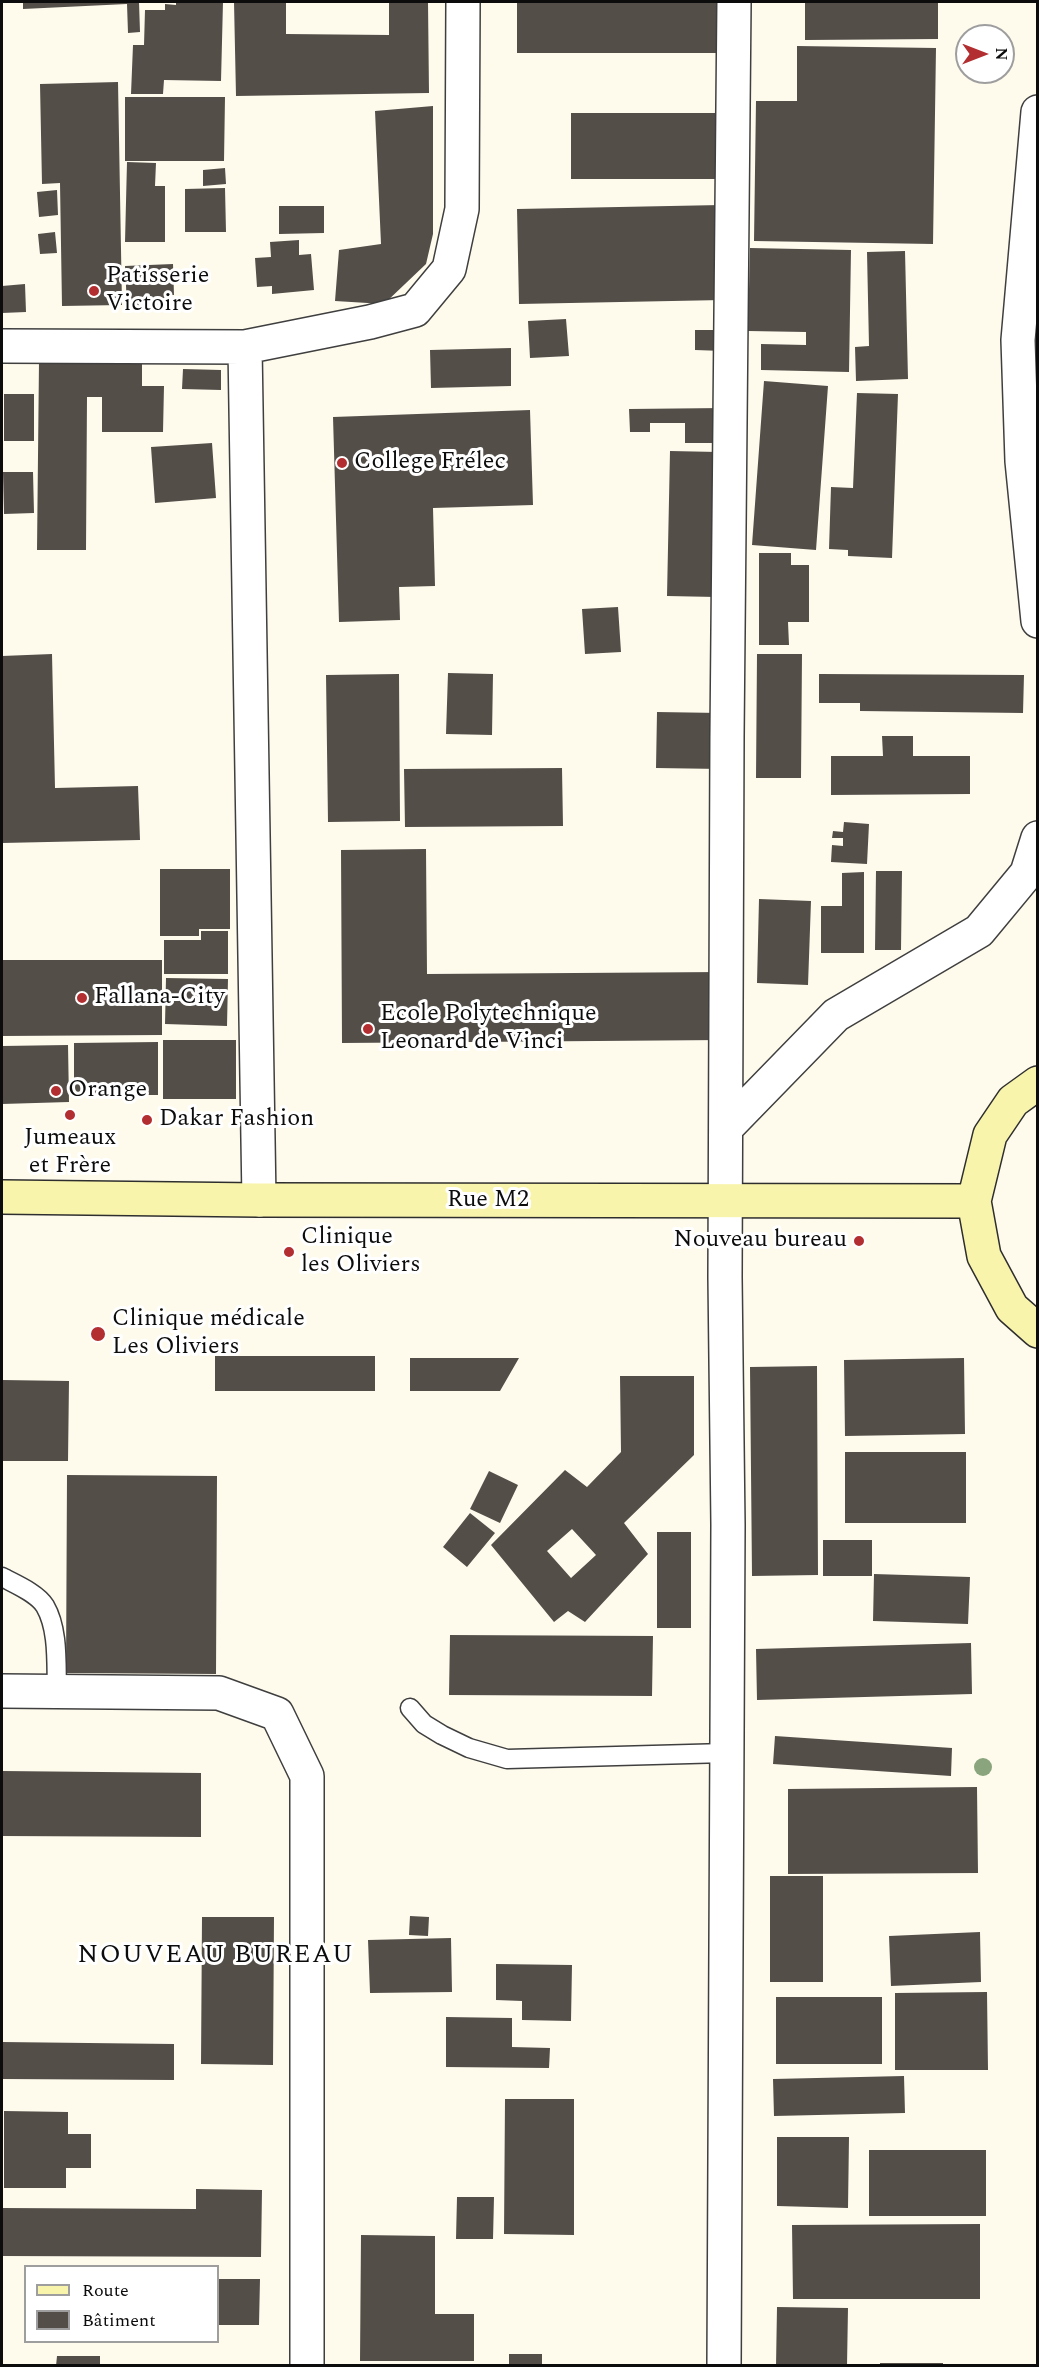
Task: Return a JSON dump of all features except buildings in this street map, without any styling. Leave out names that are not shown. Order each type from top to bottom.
[{"type":"main road","points":[[1038,1083],[1013,1101],[990,1135],[974,1201],[984,1256],[1012,1308],[1038,1331]]},
{"type":"main road","name":"Rue M2","points":[[2,1197],[260,1200],[974,1201]]},
{"type":"street","points":[[2,346],[245,347],[370,322],[415,310],[449,269],[462,209],[463,2]]},
{"type":"street","points":[[724,2366],[728,1387],[726,1128],[734,2]]},
{"type":"street","points":[[1038,112],[1018,340],[1022,461],[1038,621]]},
{"type":"street","points":[[245,347],[260,1200]]},
{"type":"street","points":[[726,1128],[836,1015],[979,931],[1027,873],[1038,838]]},
{"type":"street","points":[[2,1691],[219,1692],[277,1714],[307,1776],[307,2366]]},
{"type":"lane","points":[[2,1577],[28,1592],[44,1605],[53,1629],[57,1691]]},
{"type":"lane","points":[[410,1708],[424,1724],[442,1735],[469,1748],[507,1759],[726,1753]]},
{"type":"place","name":"Patisserie Victoire","points":[[94,291]]},
{"type":"place","name":"College Frélec","points":[[342,463]]},
{"type":"place","name":"Fallana-City","points":[[82,998]]},
{"type":"place","name":"Ecole Polytechnique Leonard de Vinci","points":[[368,1029]]},
{"type":"place","name":"Orange","points":[[56,1091]]},
{"type":"place","name":"Jumeaux et Frère","points":[[70,1115]]},
{"type":"place","name":"Dakar Fashion","points":[[147,1120]]},
{"type":"place","name":"Nouveau bureau","points":[[859,1241]]},
{"type":"place","name":"Clinique les Oliviers","points":[[289,1252]]},
{"type":"place","name":"Clinique médicale Les Oliviers","points":[[98,1334]]},
{"type":"district","name":"NOUVEAU BUREAU","points":[[216,1957]]}]
